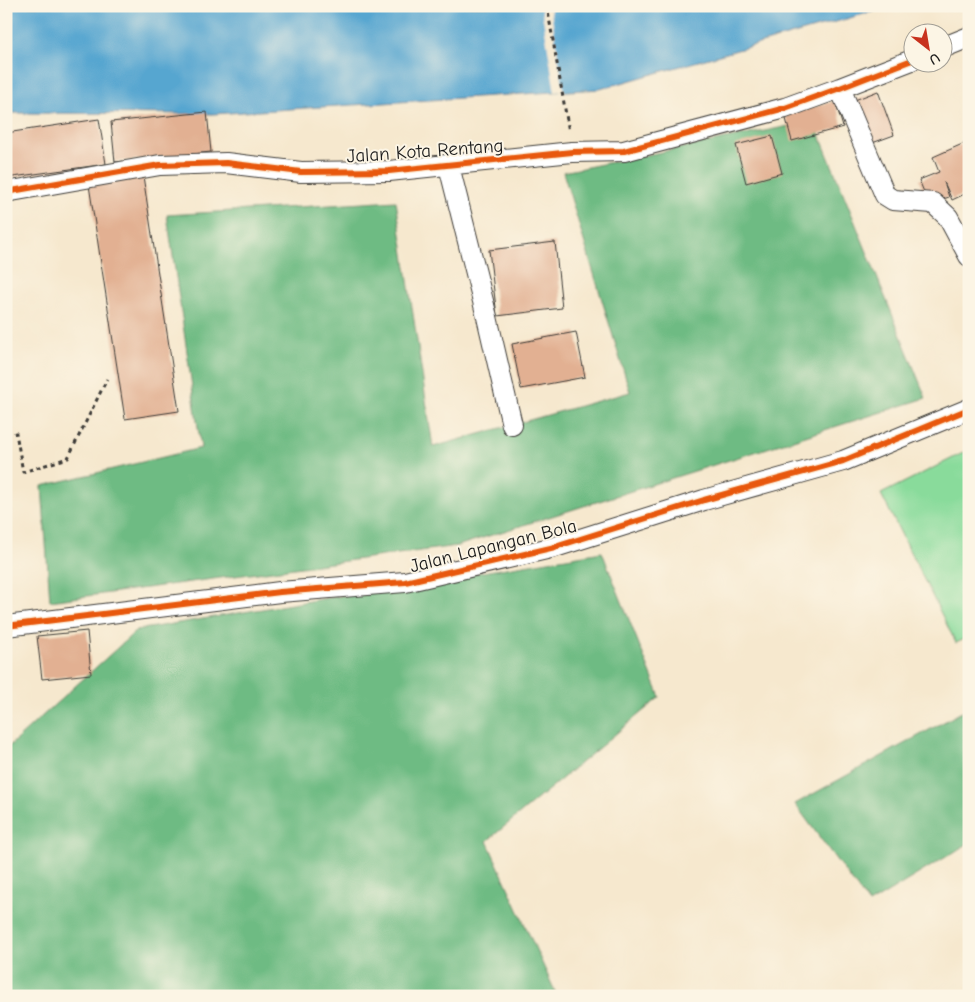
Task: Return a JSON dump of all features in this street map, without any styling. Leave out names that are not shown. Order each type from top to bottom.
[{"type":"street","points":[[952,44],[969,37]]},
{"type":"street","name":"Jalan Kota Rentang","points":[[6,192],[160,165],[226,163],[301,172],[389,171],[572,152],[624,151],[785,108],[902,64]]},
{"type":"street","points":[[840,88],[885,195],[898,201],[933,203],[948,217],[969,256]]},
{"type":"street","points":[[449,166],[488,317],[512,425]]},
{"type":"street","name":"Jalan Lapangan Bola","points":[[6,626],[280,592],[405,582],[424,578],[555,547],[704,500],[843,461],[969,408]]},
{"type":"path","points":[[547,6],[572,152]]},
{"type":"path","points":[[6,435],[16,433],[23,472],[68,458],[107,379]]},
{"type":"green space","points":[[814,121],[926,398],[457,546],[50,601],[42,486],[201,448],[167,215],[396,201],[433,447],[630,392],[563,172]]},
{"type":"green space","points":[[969,450],[969,637],[956,643],[881,494]]},
{"type":"green space","points":[[602,552],[660,697],[487,841],[557,996],[6,996],[6,749],[137,630]]},
{"type":"green space","points":[[969,708],[969,843],[869,904],[795,804]]},
{"type":"water","points":[[6,6],[892,6],[600,89],[213,114],[6,113]]},
{"type":"pier","points":[[541,6],[550,6],[564,91],[555,92]]},
{"type":"building","points":[[878,91],[894,135],[864,146],[847,103]]},
{"type":"building","points":[[835,101],[843,127],[792,141],[785,115]]},
{"type":"building","points":[[207,112],[211,152],[115,162],[111,122]]},
{"type":"building","points":[[99,119],[106,164],[6,178],[6,133]]},
{"type":"building","points":[[772,136],[782,173],[746,183],[736,145]]},
{"type":"building","points":[[967,142],[969,146],[969,192],[952,200],[944,182],[949,197],[929,204],[919,180],[939,172],[933,157]]},
{"type":"building","points":[[143,176],[179,411],[125,419],[89,185]]},
{"type":"building","points":[[555,242],[562,308],[497,316],[489,250]]},
{"type":"building","points":[[576,332],[585,377],[521,389],[512,344]]},
{"type":"building","points":[[87,631],[91,674],[42,679],[37,636]]},
{"type":"cycle path","points":[[6,192],[160,165],[226,163],[301,172],[389,171],[572,152],[624,151],[785,108],[902,64]]},
{"type":"cycle path","points":[[6,626],[280,592],[405,582],[555,547],[704,500],[843,461],[969,409]]}]
